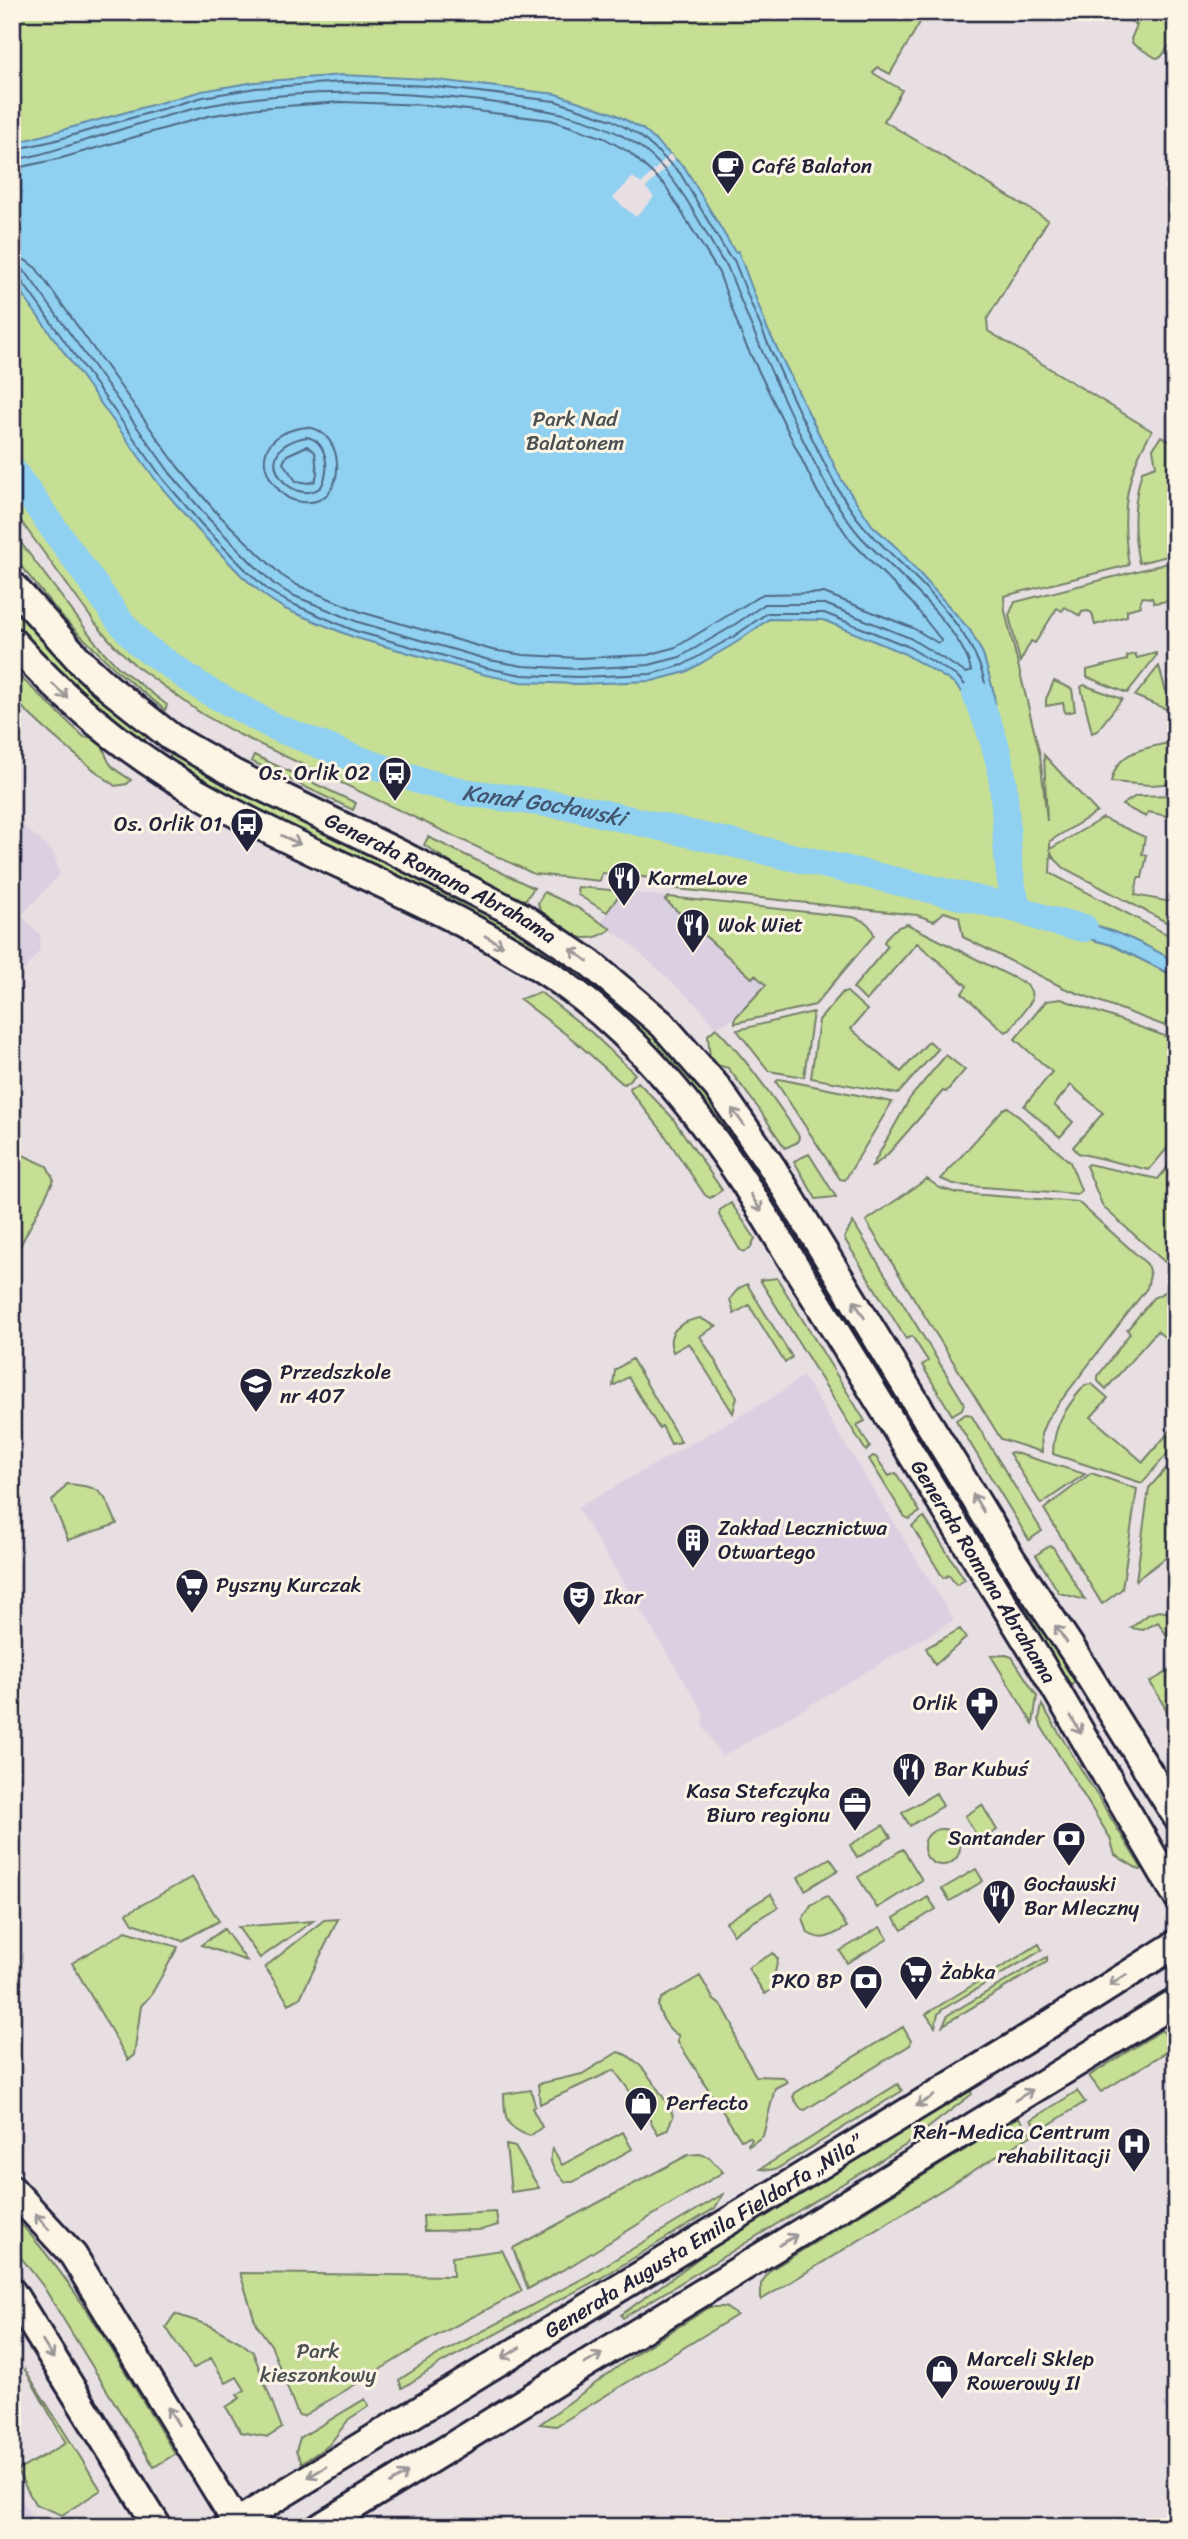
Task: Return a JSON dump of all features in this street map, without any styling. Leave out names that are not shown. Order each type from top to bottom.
[{"type":"street","name":"Generała Romana Abrahama","points":[[12,585],[83,664],[171,737],[235,774],[521,916],[554,937],[621,988],[662,1024],[717,1087],[772,1167],[1027,1582],[1176,1816]]},
{"type":"street","name":"Generała Romana Abrahama","points":[[12,641],[88,717],[176,780],[247,819],[459,920],[562,984],[641,1052],[674,1088],[726,1156],[1042,1666],[1176,1895]]},
{"type":"street","points":[[785,1250],[813,1234]]},
{"type":"street","name":"Generała Augusta Emila Fieldorfa „Nila”","points":[[235,2525],[1023,2041],[1176,1944]]},
{"type":"street","points":[[320,2527],[1176,2002]]},
{"type":"street","points":[[12,2189],[73,2255],[235,2525]]},
{"type":"street","points":[[12,2292],[158,2527]]},
{"type":"shaded area","points":[[12,815],[53,852],[60,874],[21,916],[40,934],[40,950],[12,985]]},
{"type":"shaded area","points":[[622,891],[669,897],[766,986],[735,1018],[716,1028],[700,1008],[630,944],[601,923]]},
{"type":"shaded area","points":[[803,1376],[954,1620],[722,1757],[702,1725],[704,1713],[577,1508],[772,1398]]},
{"type":"shaded area","points":[[12,2485],[38,2527],[12,2527]]},
{"type":"green space","name":"Park Nad Balatonem","points":[[12,12],[926,12],[890,74],[877,67],[873,73],[902,90],[884,121],[1048,220],[987,319],[988,331],[1152,431],[1135,464],[1127,496],[1125,530],[1129,565],[1004,596],[1005,611],[1040,755],[1047,821],[1044,755],[1097,812],[1050,841],[1050,849],[1103,818],[1145,837],[1142,854],[1147,855],[1135,895],[1176,903],[1176,925],[1064,868],[1051,851],[1050,873],[1176,939],[1176,962],[1114,932],[1049,912],[1048,928],[1112,945],[1176,977],[1176,1030],[1064,988],[963,937],[959,917],[944,912],[934,921],[917,915],[650,886],[651,878],[602,873],[600,881],[534,874],[238,734],[202,714],[136,666],[95,623],[12,509]]},
{"type":"green space","points":[[1116,12],[1165,12],[1176,19],[1176,49],[1169,46],[1161,57],[1156,58],[1133,44],[1131,39],[1137,25]]},
{"type":"green space","points":[[1161,436],[1176,445],[1176,554],[1139,563],[1134,528],[1137,494],[1142,471],[1156,466],[1153,449]]},
{"type":"green space","points":[[12,531],[100,648],[118,667],[167,705],[165,710],[116,670],[62,617],[12,555]]},
{"type":"green space","points":[[1176,561],[1176,604],[1170,606],[1168,601],[1154,603],[1152,598],[1143,597],[1141,606],[1127,610],[1127,616],[1095,625],[1092,613],[1088,611],[1082,612],[1080,616],[1065,607],[1062,611],[1057,608],[1035,643],[1031,641],[1020,662],[1009,615],[1015,602]]},
{"type":"green space","points":[[12,603],[149,734],[141,744],[106,716],[27,641],[12,624]]},
{"type":"green space","points":[[1156,653],[1127,693],[1087,677],[1087,670],[1127,660],[1127,656],[1135,654],[1137,658]]},
{"type":"green space","points":[[1159,666],[1171,711],[1135,696]]},
{"type":"green space","points":[[15,672],[84,737],[100,741],[111,765],[131,780],[127,784],[115,786],[36,721],[12,697],[12,675]]},
{"type":"green space","points":[[1054,681],[1072,689],[1075,711],[1065,713],[1063,703],[1046,706],[1046,699]]},
{"type":"green space","points":[[1084,685],[1122,699],[1097,731],[1092,733],[1081,687]]},
{"type":"green space","points":[[1176,741],[1176,783],[1151,785],[1111,782],[1120,762],[1127,756]]},
{"type":"green space","points":[[174,751],[503,918],[618,997],[686,1065],[760,1164],[749,1172],[638,1035],[263,814],[166,762]]},
{"type":"green space","points":[[254,755],[356,803],[353,810],[251,761]]},
{"type":"green space","points":[[1176,795],[1176,818],[1148,812],[1146,817],[1122,805],[1136,796]]},
{"type":"green space","points":[[428,837],[534,888],[526,899],[517,899],[490,887],[424,845]]},
{"type":"green space","points":[[577,887],[622,891],[607,912],[578,895]]},
{"type":"green space","points":[[544,892],[576,907],[611,929],[592,938],[583,938],[567,932],[541,915],[538,903]]},
{"type":"green space","points":[[669,897],[853,917],[866,923],[874,935],[815,1005],[735,1023],[735,1018],[766,985],[755,975],[752,978],[665,900]]},
{"type":"green space","points":[[907,924],[1026,984],[1031,991],[1032,1000],[1010,1030],[1005,1032],[962,993],[967,986],[917,943],[866,1001],[853,988],[888,946],[884,942],[888,935]]},
{"type":"green space","points":[[540,992],[591,1032],[635,1074],[625,1084],[622,1083],[576,1042],[520,999]]},
{"type":"green space","points":[[843,992],[847,992],[867,1010],[851,1029],[901,1072],[929,1041],[938,1049],[898,1094],[811,1078],[819,1020]]},
{"type":"green space","points":[[1061,999],[1176,1040],[1176,1138],[1149,1170],[1078,1153],[1073,1147],[1103,1113],[1071,1085],[1054,1105],[1073,1122],[1060,1137],[1024,1106],[1052,1072],[1015,1039],[1046,1001]]},
{"type":"green space","points":[[813,1012],[804,1077],[769,1071],[737,1030]]},
{"type":"green space","points":[[716,1028],[770,1094],[799,1136],[798,1142],[785,1148],[728,1068],[713,1064],[710,1059],[708,1035]]},
{"type":"green space","points":[[946,1055],[965,1070],[887,1155],[871,1168],[910,1098]]},
{"type":"green space","points":[[779,1079],[892,1102],[845,1180],[840,1179],[776,1082]]},
{"type":"green space","points":[[638,1082],[671,1116],[722,1190],[710,1198],[705,1195],[660,1128],[631,1092],[630,1088]]},
{"type":"green space","points":[[1008,1107],[1070,1162],[1081,1190],[1078,1194],[956,1185],[941,1179],[1003,1109]]},
{"type":"green space","points":[[12,1150],[47,1166],[54,1180],[18,1250],[12,1251]]},
{"type":"green space","points":[[809,1154],[836,1197],[816,1199],[794,1161]]},
{"type":"green space","points":[[1176,1157],[1176,1272],[1103,1207],[1086,1166],[1088,1164],[1158,1179]]},
{"type":"green space","points":[[927,1179],[940,1188],[957,1193],[1078,1202],[1147,1264],[1150,1275],[1147,1288],[1047,1419],[1041,1434],[1042,1452],[1001,1439],[866,1221]]},
{"type":"green space","points":[[731,1203],[755,1238],[750,1249],[744,1252],[740,1250],[719,1215],[720,1210]]},
{"type":"green space","points":[[853,1222],[964,1403],[962,1409],[952,1415],[922,1365],[928,1361],[912,1336],[906,1339],[844,1238]]},
{"type":"green space","points":[[821,1271],[1000,1557],[990,1564],[816,1276]]},
{"type":"green space","points":[[777,1278],[865,1421],[857,1425],[870,1447],[866,1451],[760,1280]]},
{"type":"green space","points":[[747,1284],[792,1357],[785,1363],[749,1305],[734,1314],[730,1299],[738,1289]]},
{"type":"green space","points":[[1167,1291],[1176,1292],[1176,1346],[1157,1331],[1106,1389],[1098,1381],[1098,1376],[1130,1333],[1127,1330],[1153,1298]]},
{"type":"green space","points":[[700,1318],[716,1326],[700,1336],[737,1397],[733,1413],[689,1343],[673,1352],[673,1333],[687,1322]]},
{"type":"green space","points":[[632,1359],[681,1442],[671,1444],[662,1426],[659,1428],[628,1377],[613,1386],[615,1370]]},
{"type":"green space","points":[[1092,1384],[1108,1398],[1091,1417],[1143,1462],[1170,1431],[1176,1436],[1176,1444],[1142,1483],[1053,1454],[1055,1434],[1062,1416],[1085,1385]]},
{"type":"green space","points":[[966,1414],[971,1415],[1042,1531],[1029,1540],[956,1420]]},
{"type":"green space","points":[[1009,1453],[1085,1474],[1041,1504]]},
{"type":"green space","points":[[873,1456],[889,1476],[896,1473],[920,1512],[909,1519],[905,1517],[869,1459]]},
{"type":"green space","points":[[1176,1457],[1176,1550],[1136,1580],[1149,1488]]},
{"type":"green space","points":[[1091,1473],[1137,1489],[1122,1589],[1102,1604],[1044,1509]]},
{"type":"green space","points":[[67,1484],[88,1487],[100,1493],[117,1524],[68,1540],[52,1501]]},
{"type":"green space","points":[[924,1517],[965,1580],[956,1585],[949,1575],[943,1578],[912,1526]]},
{"type":"green space","points":[[1049,1546],[1053,1547],[1085,1600],[1059,1593],[1036,1555]]},
{"type":"green space","points":[[1009,1571],[1077,1681],[1071,1685],[999,1578]]},
{"type":"green space","points":[[1159,1611],[1176,1614],[1176,1626],[1169,1631],[1176,1642],[1176,1650],[1158,1622],[1143,1630],[1131,1628],[1149,1614]]},
{"type":"green space","points":[[960,1629],[966,1638],[935,1665],[926,1648]]},
{"type":"green space","points":[[991,1656],[1012,1657],[1037,1696],[1033,1724]]},
{"type":"green space","points":[[1176,1667],[1176,1726],[1150,1682]]},
{"type":"green space","points":[[1042,1705],[1142,1869],[1115,1855],[1110,1838],[1041,1726],[1039,1719]]},
{"type":"green space","points":[[936,1793],[943,1806],[910,1826],[902,1813]]},
{"type":"green space","points":[[982,1805],[997,1830],[980,1841],[965,1816]]},
{"type":"green space","points":[[883,1825],[891,1837],[857,1858],[850,1845]]},
{"type":"green space","points":[[942,1829],[955,1834],[960,1847],[955,1860],[942,1865],[929,1860],[924,1847],[929,1834]]},
{"type":"green space","points":[[903,1849],[922,1880],[877,1908],[858,1877]]},
{"type":"green space","points":[[830,1858],[838,1870],[805,1890],[798,1877]]},
{"type":"green space","points":[[976,1869],[983,1881],[950,1901],[942,1889]]},
{"type":"green space","points":[[192,1877],[219,1921],[182,1941],[133,1923],[127,1913]]},
{"type":"green space","points":[[771,1894],[778,1907],[733,1934],[726,1922]]},
{"type":"green space","points":[[827,1896],[847,1927],[828,1937],[813,1936],[808,1933],[803,1918],[811,1905]]},
{"type":"green space","points":[[928,1897],[936,1909],[902,1930],[894,1918]]},
{"type":"green space","points":[[338,1919],[300,1998],[289,2004],[265,1967],[324,1920]]},
{"type":"green space","points":[[313,1921],[260,1958],[238,1927]]},
{"type":"green space","points":[[880,1927],[888,1939],[847,1963],[840,1951]]},
{"type":"green space","points":[[224,1929],[247,1961],[201,1945]]},
{"type":"green space","points":[[126,1931],[178,1947],[151,1995],[141,2006],[134,2055],[128,2060],[72,1963]]},
{"type":"green space","points":[[1039,1944],[1042,1950],[943,2009],[938,2014],[935,2027],[926,2014]]},
{"type":"green space","points":[[773,1953],[778,1959],[771,1990],[765,1994],[748,1968]]},
{"type":"green space","points":[[1047,1957],[1047,1962],[943,2025],[948,2015]]},
{"type":"green space","points":[[700,1976],[714,2000],[723,2007],[733,2025],[737,2044],[756,2076],[783,2077],[787,2082],[775,2088],[763,2136],[749,2146],[752,2140],[750,2137],[741,2140],[678,2042],[678,2035],[668,2026],[659,2009],[662,1998]]},
{"type":"green space","points":[[903,2027],[911,2041],[910,2045],[805,2110],[801,2109],[793,2097],[795,2093]]},
{"type":"green space","points":[[1162,2030],[1170,2042],[1168,2051],[1101,2092],[1089,2076]]},
{"type":"green space","points":[[618,2052],[627,2055],[642,2067],[671,2109],[673,2117],[667,2130],[658,2134],[614,2070],[540,2104],[538,2084],[582,2074]]},
{"type":"green space","points":[[898,2084],[902,2091],[778,2168],[760,2169]]},
{"type":"green space","points":[[531,2090],[535,2106],[532,2108],[542,2127],[530,2136],[515,2129],[508,2121],[504,2094]]},
{"type":"green space","points":[[970,2090],[972,2094],[906,2145],[623,2318],[621,2315],[714,2247]]},
{"type":"green space","points":[[1077,2091],[1085,2102],[1039,2131],[1031,2120]]},
{"type":"green space","points":[[1018,2117],[1032,2135],[761,2300],[761,2284],[769,2271]]},
{"type":"green space","points":[[623,2132],[632,2149],[573,2182],[566,2182],[553,2167],[553,2149],[562,2165]]},
{"type":"green space","points":[[506,2145],[515,2147],[539,2188],[511,2192]]},
{"type":"green space","points":[[700,2154],[709,2157],[723,2172],[528,2289],[513,2248],[688,2155]]},
{"type":"green space","points":[[723,2194],[715,2208],[601,2278],[445,2361],[402,2388],[399,2380],[439,2354],[584,2278]]},
{"type":"green space","points":[[496,2212],[498,2225],[481,2230],[424,2231],[423,2216]]},
{"type":"green space","points":[[12,2214],[59,2270],[80,2300],[175,2454],[154,2467],[43,2286],[12,2246]]},
{"type":"green space","name":"Park kieszonkowy","points":[[502,2250],[522,2291],[432,2338],[303,2416],[298,2415],[271,2345],[256,2324],[240,2273],[453,2276],[452,2257]]},
{"type":"green space","points":[[710,2307],[725,2307],[737,2315],[556,2426],[540,2424],[638,2352]]},
{"type":"green space","points":[[175,2314],[211,2326],[253,2352],[282,2428],[268,2437],[241,2432],[226,2407],[240,2398],[237,2395],[245,2390],[237,2377],[226,2383],[211,2358],[193,2369],[166,2327]]},
{"type":"green space","points":[[24,2368],[101,2490],[62,2515],[35,2504],[17,2471],[66,2443]]},
{"type":"green space","points":[[365,2399],[369,2406],[349,2419],[329,2445],[302,2463],[296,2451],[300,2438]]},
{"type":"water","points":[[342,75],[428,79],[556,94],[615,114],[644,130],[685,168],[735,252],[738,251],[767,328],[841,479],[872,525],[897,548],[970,630],[983,654],[994,693],[996,721],[991,728],[987,727],[978,710],[954,683],[903,653],[823,620],[769,619],[737,642],[686,672],[652,681],[579,684],[521,682],[486,675],[353,637],[285,609],[242,576],[158,483],[12,280],[12,144],[202,91],[255,82]]},
{"type":"water","points":[[1049,912],[1083,921],[1145,945],[1176,962],[1176,977],[1112,945],[1048,928]]},
{"type":"pier","points":[[670,154],[675,159],[646,188],[654,197],[636,217],[613,198],[633,177],[641,184]]},
{"type":"waterway","name":"Kanał Gocławski","points":[[12,470],[119,620],[141,645],[206,690],[275,727],[354,758],[421,781],[464,792],[574,807],[1018,909],[1048,920],[1084,928]]},
{"type":"waterway","points":[[976,694],[991,731],[1001,770],[1010,875],[1018,909]]},
{"type":"place","name":"Café Balaton","points":[[728,196]]},
{"type":"place","name":"Os. Orlik 02","points":[[395,803]]},
{"type":"place","name":"Os. Orlik 01","points":[[247,854]]},
{"type":"place","name":"KarmeLove","points":[[624,908]]},
{"type":"place","name":"Wok Wiet","points":[[693,955]]},
{"type":"place","name":"Przedszkole nr 407","points":[[256,1414]]},
{"type":"place","name":"Zakład Lecznictwa Otwartego","points":[[693,1570]]},
{"type":"place","name":"Pyszny Kurczak","points":[[192,1615]]},
{"type":"place","name":"Ikar","points":[[579,1627]]},
{"type":"place","name":"Orlik","points":[[982,1733]]},
{"type":"place","name":"Bar Kubuś","points":[[909,1799]]},
{"type":"place","name":"Kasa Stefczyka Biuro regionu","points":[[855,1833]]},
{"type":"place","name":"Santander","points":[[1069,1868]]},
{"type":"place","name":"Gocławski Bar Mleczny","points":[[999,1926]]},
{"type":"place","name":"Żabka","points":[[916,2002]]},
{"type":"place","name":"PKO BP","points":[[866,2011]]},
{"type":"place","name":"Perfecto","points":[[641,2133]]},
{"type":"place","name":"Reh-Medica Centrum rehabilitacji","points":[[1134,2174]]},
{"type":"place","name":"Marceli Sklep Rowerowy II","points":[[942,2401]]}]
